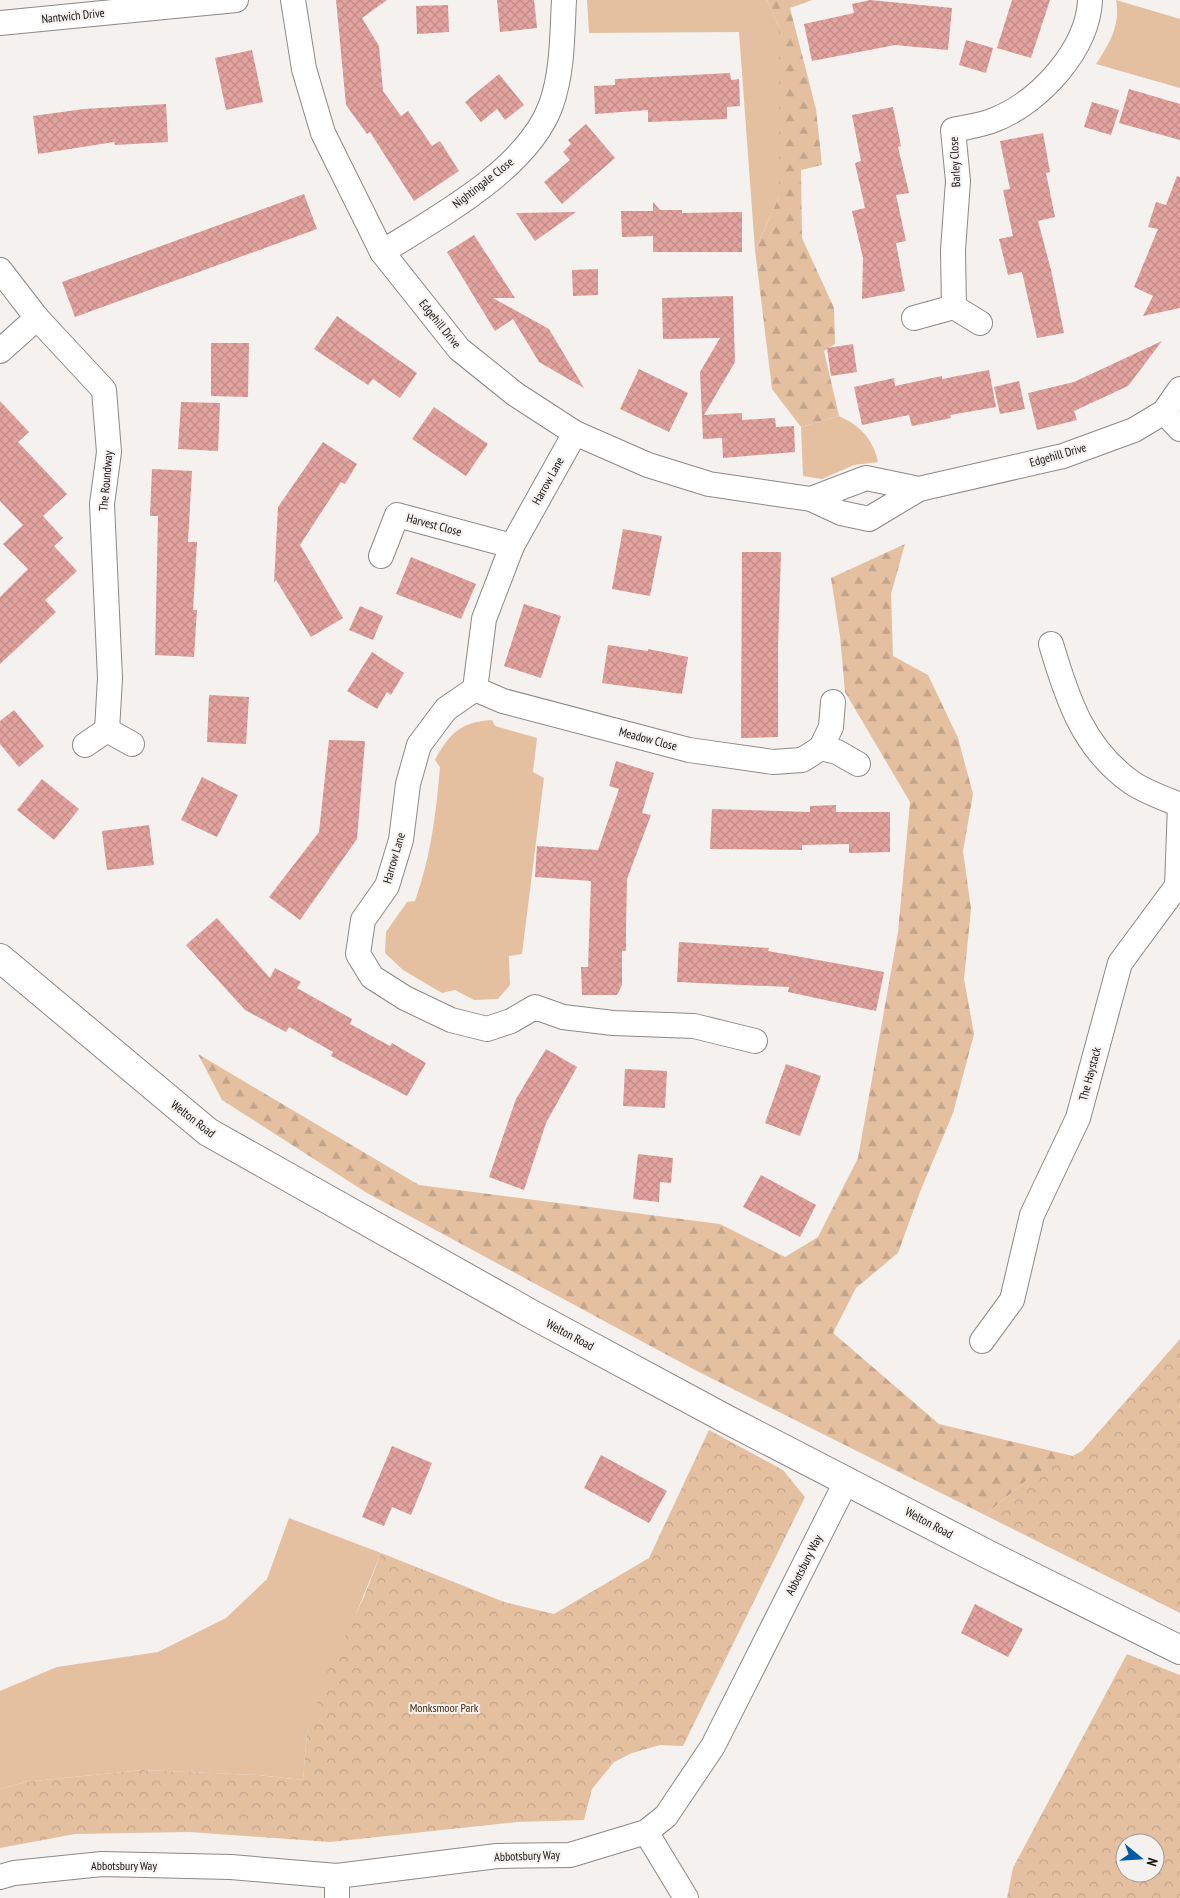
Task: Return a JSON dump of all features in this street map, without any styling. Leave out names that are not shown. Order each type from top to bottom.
[{"type":"street","name":"Nantwich Drive","points":[[0,23],[236,0]]},
{"type":"street","name":"Edgehill Drive","points":[[293,0],[304,69],[324,133],[382,252],[458,348],[515,394],[574,433],[648,464],[708,484],[811,499],[841,512],[869,519],[919,489],[1064,456],[1134,430],[1164,412],[1180,390]]},
{"type":"street","name":"Nightingale Close","points":[[382,252],[446,212],[508,166],[532,140],[550,106],[559,75],[564,0]]},
{"type":"street","name":"Barley Close","points":[[954,307],[953,250],[958,181],[953,130],[995,120],[1032,98],[1068,62],[1090,18],[1090,0]]},
{"type":"street","name":"The Roundway","points":[[0,270],[37,318],[104,390],[109,452],[102,504],[110,678],[107,730]]},
{"type":"street","points":[[914,318],[954,307],[980,323]]},
{"type":"street","points":[[0,351],[37,318]]},
{"type":"street","points":[[1164,412],[1180,429]]},
{"type":"street","name":"Harrow Lane","points":[[574,433],[512,546],[484,619],[475,689],[446,709],[419,745],[408,784],[401,840],[387,886],[363,920],[358,954],[372,976],[406,998],[451,1020],[487,1029],[511,1021],[535,1007],[563,1017],[613,1023],[694,1026],[755,1041]]},
{"type":"street","name":"Edgehill Drive","points":[[811,499],[866,478],[919,489]]},
{"type":"street","name":"Harvest Close","points":[[381,556],[397,516],[512,546]]},
{"type":"street","name":"The Haystack","points":[[982,1341],[1012,1300],[1032,1214],[1078,1118],[1120,963],[1177,886],[1180,805],[1131,782],[1092,745],[1066,694],[1051,644]]},
{"type":"street","name":"Meadow Close","points":[[475,689],[503,701],[689,750],[773,762],[802,760],[821,748]]},
{"type":"street","points":[[833,702],[831,727],[821,748],[837,752],[858,764]]},
{"type":"street","points":[[85,746],[107,730],[132,744]]},
{"type":"street","name":"Welton Road","points":[[0,958],[208,1132],[542,1320],[728,1420],[989,1555],[1180,1650]]},
{"type":"street","name":"Abbotsbury Way","points":[[0,1877],[14,1873],[102,1864],[231,1867],[337,1887],[497,1856],[570,1854],[646,1832],[666,1816],[713,1746],[847,1480]]},
{"type":"street","points":[[646,1832],[686,1898]]},
{"type":"green space","points":[[587,0],[767,0],[779,27],[779,197],[755,250],[739,32],[589,33]]},
{"type":"green space","points":[[767,0],[812,0],[790,8],[816,109],[822,165],[801,170],[802,238],[834,308],[835,344],[824,351],[839,416],[801,427],[772,389],[755,250],[779,197],[779,27]]},
{"type":"green space","points":[[1116,0],[1180,19],[1180,88],[1096,64],[1113,34],[1117,17]]},
{"type":"green space","points":[[839,416],[854,424],[865,434],[873,447],[878,462],[854,465],[822,479],[803,476],[801,427]]},
{"type":"green space","points":[[905,544],[891,594],[893,656],[928,675],[958,738],[973,794],[963,851],[971,909],[964,979],[974,1034],[953,1113],[920,1192],[898,1253],[856,1288],[833,1333],[939,1424],[1077,1457],[1027,1480],[985,1515],[695,1370],[367,1193],[222,1100],[198,1054],[419,1185],[720,1224],[785,1257],[818,1237],[858,1158],[898,932],[910,802],[845,692],[840,636],[831,578]]},
{"type":"green space","points":[[492,720],[495,726],[537,738],[533,772],[544,778],[522,954],[509,956],[510,985],[498,999],[474,1000],[455,990],[442,993],[403,970],[385,953],[386,932],[407,902],[415,901],[421,884],[429,851],[437,801],[440,767],[435,760],[451,736],[464,726]]},
{"type":"green space","points":[[1180,1339],[1180,1613],[985,1515],[1027,1480],[1082,1451]]},
{"type":"green space","name":"Monksmoor Park","points":[[709,1430],[783,1470],[805,1497],[683,1746],[660,1745],[632,1753],[614,1762],[592,1789],[584,1820],[517,1822],[330,1842],[189,1832],[75,1834],[0,1848],[0,1789],[25,1782],[142,1770],[258,1775],[303,1780],[307,1733],[328,1670],[364,1597],[381,1553],[504,1602],[554,1614],[649,1558]]},
{"type":"green space","points":[[289,1518],[381,1553],[307,1733],[303,1780],[258,1775],[142,1770],[25,1782],[0,1789],[0,1691],[57,1667],[158,1652],[226,1618],[267,1579]]},
{"type":"green space","points":[[1127,1654],[1180,1675],[1180,1898],[1007,1898],[1013,1868]]},
{"type":"building","points":[[336,0],[387,0],[362,18],[379,46],[383,91],[401,116],[408,111],[432,146],[440,141],[459,171],[414,201],[370,132],[367,134],[346,105]]},
{"type":"building","points":[[497,0],[534,0],[537,28],[500,32]]},
{"type":"building","points":[[870,0],[952,8],[948,50],[895,45],[812,61],[804,24],[854,13],[852,4]]},
{"type":"building","points":[[1012,0],[1050,0],[1031,58],[997,48]]},
{"type":"building","points":[[448,5],[449,32],[417,34],[416,6]]},
{"type":"building","points":[[966,40],[993,48],[986,73],[959,65]]},
{"type":"building","points":[[252,50],[263,102],[226,110],[215,58]]},
{"type":"building","points":[[730,73],[731,80],[739,79],[740,106],[727,107],[727,119],[648,122],[648,110],[595,114],[594,86],[615,85],[615,79]]},
{"type":"building","points":[[499,74],[524,105],[505,120],[497,109],[481,122],[465,102]]},
{"type":"building","points":[[1129,89],[1180,104],[1180,140],[1119,123]]},
{"type":"building","points":[[1092,102],[1119,110],[1111,135],[1084,127]]},
{"type":"building","points":[[166,104],[168,142],[115,145],[114,142],[38,154],[33,116],[84,109]]},
{"type":"building","points":[[893,107],[901,146],[898,147],[909,193],[896,195],[906,241],[896,243],[905,291],[862,299],[863,258],[852,211],[865,208],[855,163],[861,161],[852,115]]},
{"type":"building","points":[[586,124],[615,158],[562,204],[544,182],[570,160],[563,152],[571,144],[568,140]]},
{"type":"building","points":[[1043,133],[1050,172],[1046,173],[1055,217],[1038,221],[1051,270],[1064,333],[1037,338],[1022,272],[1008,275],[999,239],[1013,236],[1003,190],[1010,189],[1000,141]]},
{"type":"building","points":[[1177,176],[1180,177],[1180,308],[1143,316],[1153,296],[1134,287],[1158,229],[1148,227],[1156,202],[1166,205]]},
{"type":"building","points":[[304,194],[317,229],[75,317],[62,282]]},
{"type":"building","points":[[653,202],[660,210],[682,210],[682,213],[742,212],[742,252],[653,252],[653,236],[622,237],[621,211],[653,211]]},
{"type":"building","points":[[576,212],[535,241],[516,213]]},
{"type":"building","points":[[474,235],[515,298],[493,298],[549,329],[584,388],[539,362],[513,319],[495,331],[447,252]]},
{"type":"building","points":[[598,269],[598,295],[573,296],[572,270]]},
{"type":"building","points":[[733,296],[735,362],[704,415],[742,413],[742,420],[775,418],[776,427],[794,426],[795,452],[723,458],[722,438],[703,439],[700,372],[720,338],[663,339],[662,298]]},
{"type":"building","points":[[337,316],[417,373],[400,398],[373,379],[368,385],[314,349]]},
{"type":"building","points":[[1162,341],[1128,386],[1074,411],[1077,420],[1037,430],[1028,393],[1074,382]]},
{"type":"building","points":[[211,343],[249,343],[248,397],[211,396]]},
{"type":"building","points":[[853,344],[857,372],[831,376],[827,348]]},
{"type":"building","points":[[639,369],[688,393],[669,432],[620,409]]},
{"type":"building","points":[[989,370],[996,407],[950,415],[951,418],[912,426],[909,415],[862,425],[854,387],[894,378],[895,386],[942,376],[942,379]]},
{"type":"building","points":[[1019,381],[1025,409],[1000,414],[994,387]]},
{"type":"building","points":[[0,401],[29,432],[18,442],[67,494],[43,516],[63,538],[54,546],[77,571],[45,600],[56,612],[0,664],[0,597],[28,569],[3,544],[23,525],[0,501]]},
{"type":"building","points":[[181,402],[220,403],[218,451],[178,449]]},
{"type":"building","points":[[434,407],[488,444],[466,476],[412,439]]},
{"type":"building","points":[[323,442],[357,464],[345,484],[341,482],[300,545],[343,618],[311,637],[276,580],[274,583],[278,507]]},
{"type":"building","points":[[152,469],[192,471],[188,542],[197,542],[193,610],[197,610],[194,657],[155,655],[158,516],[150,516]]},
{"type":"building","points":[[623,529],[662,536],[650,596],[612,589]]},
{"type":"building","points":[[742,552],[781,552],[778,737],[741,738]]},
{"type":"building","points":[[411,557],[476,584],[461,619],[396,594]]},
{"type":"building","points":[[524,604],[561,616],[541,678],[504,666]]},
{"type":"building","points":[[360,606],[383,616],[373,640],[349,630]]},
{"type":"building","points":[[608,645],[648,651],[648,649],[688,657],[682,694],[602,683]]},
{"type":"building","points":[[372,652],[404,673],[391,695],[387,692],[377,709],[347,691]]},
{"type":"building","points":[[209,695],[249,697],[246,744],[207,742]]},
{"type":"building","points":[[14,710],[44,746],[19,767],[0,744],[0,721]]},
{"type":"building","points":[[329,740],[365,741],[357,839],[300,920],[269,897],[319,832]]},
{"type":"building","points":[[616,761],[654,773],[642,813],[651,815],[627,879],[626,951],[622,951],[622,985],[617,995],[582,995],[581,967],[588,967],[591,881],[535,877],[537,846],[598,850],[619,789],[609,786]]},
{"type":"building","points":[[202,777],[238,795],[217,837],[181,820]]},
{"type":"building","points":[[42,779],[79,809],[54,840],[17,810]]},
{"type":"building","points":[[836,805],[836,812],[890,812],[890,852],[849,853],[849,844],[802,845],[802,850],[710,849],[712,809],[810,812],[810,806]]},
{"type":"building","points":[[149,825],[154,865],[107,870],[102,831]]},
{"type":"building","points":[[217,918],[270,978],[275,968],[301,982],[297,988],[352,1019],[350,1024],[390,1046],[392,1043],[426,1063],[407,1096],[331,1056],[333,1052],[289,1027],[286,1032],[245,1010],[186,945]]},
{"type":"building","points":[[679,942],[769,948],[768,951],[884,972],[876,1011],[788,992],[789,987],[677,982]]},
{"type":"building","points":[[546,1049],[577,1067],[546,1123],[524,1190],[489,1177],[516,1099]]},
{"type":"building","points":[[786,1064],[821,1076],[800,1136],[765,1123]]},
{"type":"building","points":[[625,1069],[667,1071],[665,1108],[623,1106]]},
{"type":"building","points":[[638,1154],[673,1158],[671,1183],[660,1182],[659,1202],[633,1199]]},
{"type":"building","points":[[761,1175],[816,1205],[800,1237],[743,1207]]},
{"type":"building","points":[[392,1446],[432,1463],[411,1515],[392,1507],[384,1526],[362,1517]]},
{"type":"building","points":[[601,1455],[667,1491],[649,1523],[584,1488]]},
{"type":"building","points":[[975,1604],[1023,1629],[1008,1657],[961,1633]]}]
